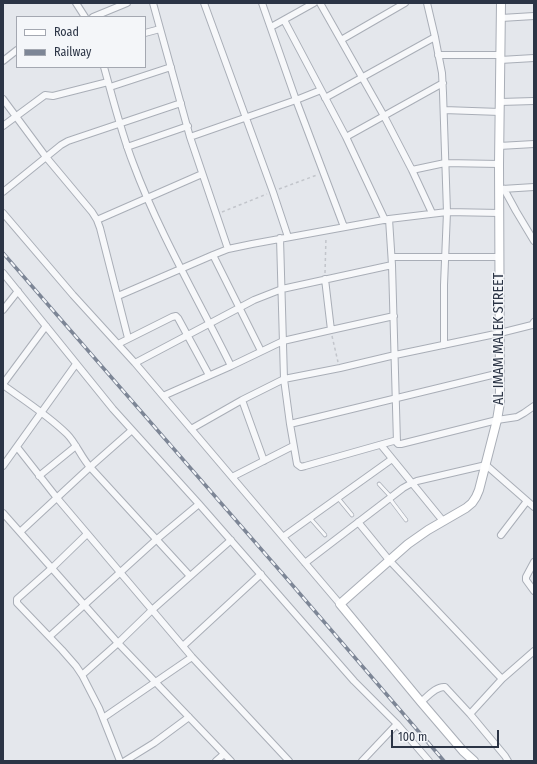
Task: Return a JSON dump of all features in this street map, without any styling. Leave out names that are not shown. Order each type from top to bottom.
[{"type":"street","points":[[76,3],[84,16]]},
{"type":"street","points":[[106,3],[111,10]]},
{"type":"street","points":[[96,16],[127,3]]},
{"type":"street","points":[[153,3],[190,137],[228,249]]},
{"type":"street","points":[[204,3],[274,192],[288,237]]},
{"type":"street","points":[[262,3],[296,100],[344,227]]},
{"type":"street","points":[[320,3],[384,116],[432,213]]},
{"type":"street","points":[[341,40],[405,3]]},
{"type":"street","points":[[428,3],[443,83],[447,212],[444,285],[444,345]]},
{"type":"street","name":"AL IMAM MALEK STREET","points":[[340,604],[389,560],[418,537],[472,503],[479,490],[486,465],[500,402],[500,213],[502,189],[499,164],[501,3]]},
{"type":"street","points":[[270,27],[312,4]]},
{"type":"street","points":[[501,18],[534,16]]},
{"type":"street","points":[[284,20],[346,137],[387,219],[392,257],[398,444],[497,420],[517,417],[534,406]]},
{"type":"street","points":[[146,33],[160,29]]},
{"type":"street","points":[[325,98],[435,38]]},
{"type":"street","points":[[3,61],[16,51]]},
{"type":"street","points":[[438,55],[534,58]]},
{"type":"street","points":[[3,126],[44,95],[53,96],[109,84],[171,67]]},
{"type":"street","points":[[104,68],[127,147],[154,214],[231,366]]},
{"type":"street","points":[[346,137],[443,83]]},
{"type":"street","points":[[190,137],[321,90]]},
{"type":"street","points":[[3,99],[46,157],[97,220],[128,338]]},
{"type":"street","points":[[500,102],[534,101]]},
{"type":"street","points":[[3,192],[68,141],[181,103]]},
{"type":"street","points":[[444,110],[500,112]]},
{"type":"street","points":[[127,147],[188,126]]},
{"type":"street","points":[[500,146],[534,144]]},
{"type":"street","points":[[412,170],[445,163],[499,164]]},
{"type":"street","points":[[97,220],[202,174]]},
{"type":"street","points":[[534,187],[502,189],[534,241]]},
{"type":"street","points":[[3,213],[73,295],[135,363],[340,604],[421,702],[463,751],[474,761]]},
{"type":"street","points":[[118,296],[228,249],[387,219],[432,213],[500,213]]},
{"type":"street","points":[[280,238],[284,379],[293,446],[297,464],[301,467],[397,440]]},
{"type":"street","points":[[213,255],[261,351]]},
{"type":"street","points":[[392,257],[500,257]]},
{"type":"street","points":[[135,363],[267,294],[282,288],[392,265]]},
{"type":"street","points":[[3,273],[113,409],[199,504],[354,681],[397,724],[429,761]]},
{"type":"street","points":[[325,279],[331,330]]},
{"type":"street","points":[[3,310],[18,291]]},
{"type":"street","points":[[118,344],[174,316],[177,317],[209,375]]},
{"type":"street","points":[[163,396],[283,341],[394,316]]},
{"type":"street","points":[[191,429],[242,400],[284,379],[500,333],[532,325],[534,322]]},
{"type":"street","points":[[46,326],[3,385],[41,412],[68,434],[90,467],[190,576]]},
{"type":"street","points":[[3,466],[76,364]]},
{"type":"street","points":[[290,424],[500,373]]},
{"type":"street","points":[[242,400],[264,461]]},
{"type":"street","points":[[20,532],[132,430]]},
{"type":"street","points":[[381,445],[443,521]]},
{"type":"street","points":[[39,476],[76,446]]},
{"type":"street","points":[[232,477],[293,446]]},
{"type":"street","points":[[17,447],[57,498],[192,657],[289,761]]},
{"type":"street","points":[[283,537],[392,458]]},
{"type":"street","points":[[304,563],[390,498],[417,480],[486,465],[534,507]]},
{"type":"street","points":[[501,535],[527,501]]},
{"type":"street","points":[[50,636],[157,539],[199,504]]},
{"type":"street","points":[[3,513],[118,643],[231,761]]},
{"type":"street","points":[[358,522],[389,560],[502,679]]},
{"type":"street","points":[[88,534],[17,599],[17,601],[18,604],[50,636],[82,675],[99,708],[120,761]]},
{"type":"street","points":[[82,675],[230,540]]},
{"type":"street","points":[[534,562],[526,577],[526,580],[534,591]]},
{"type":"street","points":[[183,646],[261,574]]},
{"type":"street","points":[[470,714],[502,679],[534,651]]},
{"type":"street","points":[[103,718],[192,657]]},
{"type":"street","points":[[421,702],[439,688],[443,686],[446,688],[470,714],[508,761]]},
{"type":"street","points":[[125,761],[154,743],[189,717]]},
{"type":"street","points":[[362,761],[397,724]]},
{"type":"street","points":[[216,761],[224,754]]},
{"type":"lane","points":[[379,484],[406,520]]},
{"type":"lane","points":[[338,498],[352,515]]},
{"type":"lane","points":[[310,518],[325,535]]},
{"type":"path","points":[[325,279],[326,230]]},
{"type":"path","points":[[331,330],[340,368]]},
{"type":"railway","points":[[3,253],[444,761]]}]
